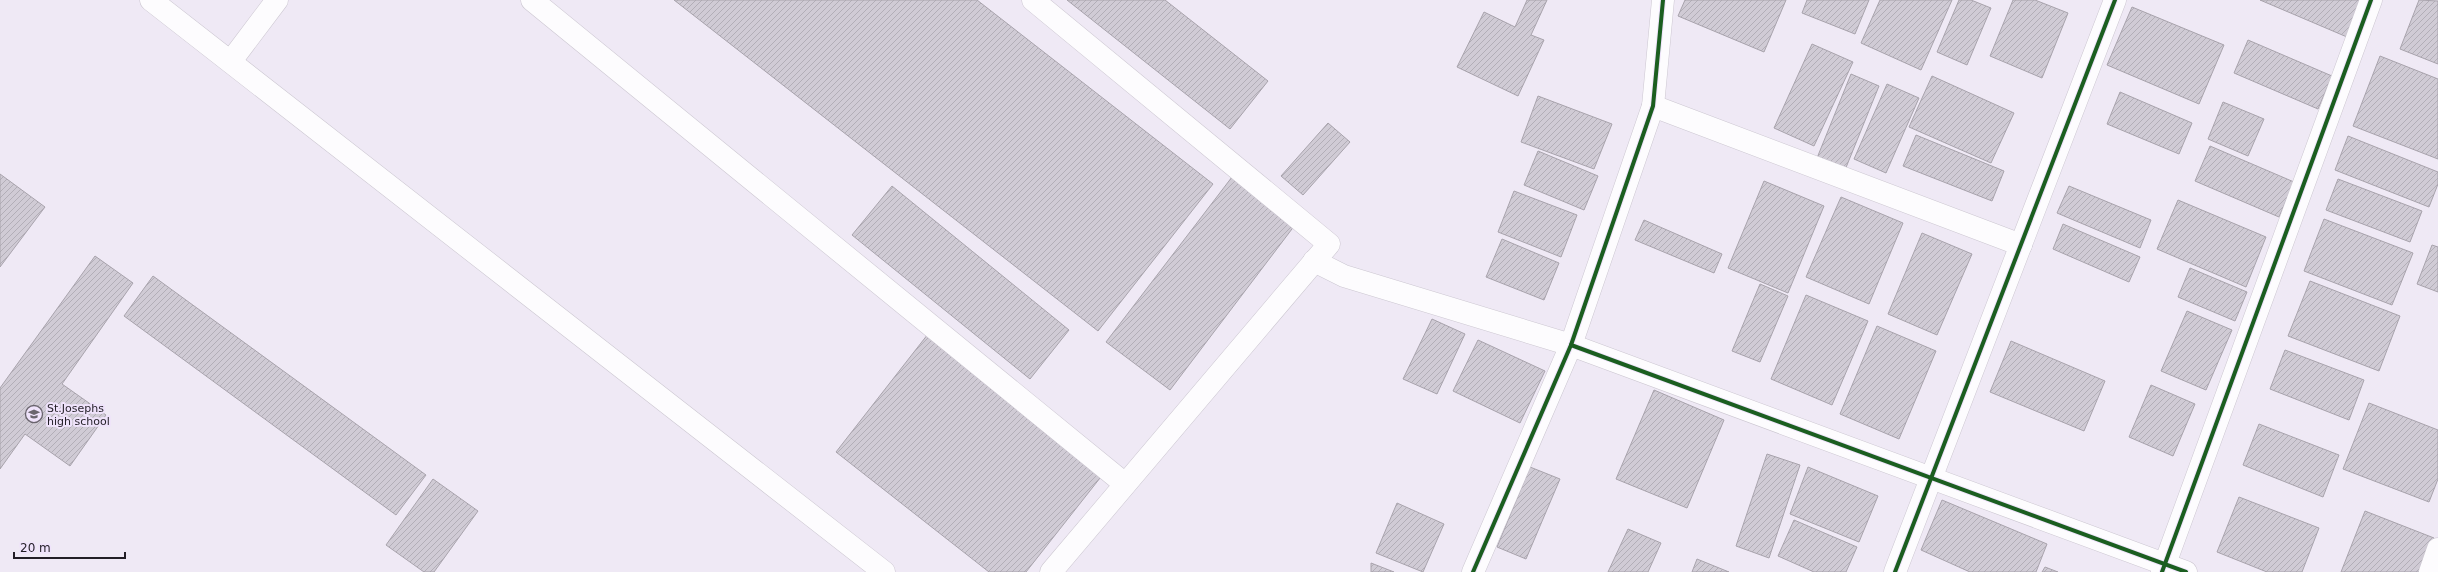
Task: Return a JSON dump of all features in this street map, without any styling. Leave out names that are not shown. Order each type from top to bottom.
[{"type":"street","points":[[151,0],[884,572]]},
{"type":"street","points":[[230,61],[277,0]]},
{"type":"street","points":[[532,0],[1125,484]]},
{"type":"street","points":[[1033,0],[1328,244],[1051,572]]},
{"type":"street","points":[[1473,572],[1571,345],[1653,106],[1664,0]]},
{"type":"street","points":[[2164,568],[2371,0]]},
{"type":"street","points":[[1895,572],[2021,245],[2111,1]]},
{"type":"street","points":[[1653,106],[2021,245]]},
{"type":"street","points":[[1314,261],[1344,276],[1571,345],[1931,478],[2164,568],[2186,572]]},
{"type":"street","points":[[2430,572],[2438,549]]},
{"type":"building","points":[[674,0],[977,0],[1213,184],[1098,331]]},
{"type":"building","points":[[1067,0],[1165,0],[1268,81],[1230,129]]},
{"type":"building","points":[[1527,0],[1547,0],[1531,35],[1544,40],[1518,96],[1457,67],[1484,12],[1515,27]]},
{"type":"building","points":[[1685,0],[1786,0],[1764,52],[1678,16]]},
{"type":"building","points":[[1807,0],[1869,0],[1855,34],[1802,13]]},
{"type":"building","points":[[1880,0],[1952,0],[1921,70],[1861,43]]},
{"type":"building","points":[[1959,0],[1971,0],[1991,8],[1967,65],[1937,52]]},
{"type":"building","points":[[2013,0],[2035,0],[2068,13],[2042,78],[1990,56]]},
{"type":"building","points":[[2260,0],[2363,0],[2347,37]]},
{"type":"building","points":[[2419,0],[2438,1],[2438,64],[2400,49]]},
{"type":"building","points":[[2132,7],[2224,45],[2199,104],[2107,65]]},
{"type":"building","points":[[2248,40],[2332,76],[2318,109],[2234,73]]},
{"type":"building","points":[[1812,44],[1853,62],[1814,146],[1774,128]]},
{"type":"building","points":[[2380,56],[2438,79],[2438,159],[2353,126]]},
{"type":"building","points":[[1851,74],[1879,86],[1845,170],[1817,158]]},
{"type":"building","points":[[1932,76],[2014,113],[1991,163],[1909,127]]},
{"type":"building","points":[[1887,84],[1919,98],[1886,173],[1854,159]]},
{"type":"building","points":[[2120,92],[2192,123],[2179,154],[2107,124]]},
{"type":"building","points":[[1538,96],[1612,124],[1594,169],[1521,142]]},
{"type":"building","points":[[2223,102],[2264,119],[2248,156],[2208,139]]},
{"type":"building","points":[[1328,123],[1350,142],[1303,195],[1281,176]]},
{"type":"building","points":[[1916,135],[2004,171],[1992,201],[1903,166]]},
{"type":"building","points":[[2348,136],[2438,172],[2438,184],[2429,207],[2335,170]]},
{"type":"building","points":[[2210,146],[2294,182],[2279,217],[2195,181]]},
{"type":"building","points":[[1538,151],[1598,176],[1584,210],[1524,185]]},
{"type":"building","points":[[0,174],[45,207],[0,267]]},
{"type":"building","points":[[1232,177],[1295,225],[1170,390],[1106,342]]},
{"type":"building","points":[[2338,179],[2422,211],[2410,242],[2326,210]]},
{"type":"building","points":[[1764,181],[1824,206],[1788,293],[1728,268]]},
{"type":"building","points":[[892,186],[1069,330],[1030,379],[852,235]]},
{"type":"building","points":[[2069,186],[2151,220],[2140,248],[2057,213]]},
{"type":"building","points":[[1514,191],[1577,215],[1561,257],[1498,232]]},
{"type":"building","points":[[1841,197],[1903,223],[1869,304],[1806,277]]},
{"type":"building","points":[[2178,200],[2266,237],[2246,287],[2157,249]]},
{"type":"building","points":[[2324,219],[2413,253],[2392,305],[2304,271]]},
{"type":"building","points":[[1644,220],[1722,254],[1714,273],[1635,240]]},
{"type":"building","points":[[2063,224],[2140,257],[2129,282],[2053,249]]},
{"type":"building","points":[[1922,233],[1972,254],[1937,335],[1888,314]]},
{"type":"building","points":[[1502,239],[1559,263],[1544,300],[1486,277]]},
{"type":"building","points":[[2432,245],[2438,247],[2438,292],[2417,284]]},
{"type":"building","points":[[95,256],[133,283],[62,384],[106,415],[70,466],[25,434],[0,469],[0,388]]},
{"type":"building","points":[[2190,268],[2247,292],[2235,321],[2178,297]]},
{"type":"building","points":[[153,276],[426,475],[396,515],[124,316]]},
{"type":"building","points":[[2310,281],[2400,316],[2379,371],[2288,336]]},
{"type":"building","points":[[1760,284],[1788,296],[1760,362],[1732,351]]},
{"type":"building","points":[[1806,295],[1868,321],[1832,405],[1771,379]]},
{"type":"building","points":[[2187,311],[2232,330],[2206,390],[2161,371]]},
{"type":"building","points":[[1432,319],[1465,334],[1437,394],[1403,379]]},
{"type":"building","points":[[1877,326],[1936,351],[1899,439],[1840,414]]},
{"type":"building","points":[[928,334],[1104,473],[1026,572],[989,572],[836,452]]},
{"type":"building","points":[[1478,340],[1545,371],[1520,423],[1453,391]]},
{"type":"building","points":[[2011,341],[2105,381],[2084,431],[1990,392]]},
{"type":"building","points":[[2285,350],[2364,380],[2349,420],[2270,389]]},
{"type":"building","points":[[2151,385],[2195,404],[2173,456],[2129,437]]},
{"type":"building","points":[[1654,390],[1724,420],[1687,508],[1616,479]]},
{"type":"building","points":[[2369,403],[2438,430],[2438,479],[2429,502],[2343,469]]},
{"type":"building","points":[[2259,424],[2339,455],[2323,497],[2243,465]]},
{"type":"building","points":[[1767,454],[1800,465],[1769,558],[1736,546]]},
{"type":"building","points":[[1530,467],[1560,479],[1526,559],[1497,547]]},
{"type":"building","points":[[1808,467],[1878,496],[1859,542],[1790,514]]},
{"type":"building","points":[[433,479],[478,511],[434,572],[424,572],[386,545]]},
{"type":"building","points":[[2239,497],[2319,528],[2302,572],[2267,572],[2217,552]]},
{"type":"building","points":[[1942,500],[2047,544],[2036,572],[1970,572],[1921,550]]},
{"type":"building","points":[[1397,503],[1444,524],[1423,572],[1376,553]]},
{"type":"building","points":[[2365,511],[2434,538],[2421,572],[2341,572]]},
{"type":"building","points":[[1794,520],[1857,547],[1846,572],[1814,572],[1778,556]]},
{"type":"building","points":[[1628,529],[1661,543],[1648,572],[1608,572]]},
{"type":"building","points":[[1697,559],[1729,572],[1692,572]]},
{"type":"building","points":[[1371,563],[1394,572],[1371,572]]},
{"type":"building","points":[[2045,567],[2058,572],[2042,572]]},
{"type":"cycle path","points":[[1473,572],[1571,345],[1653,106],[1663,0]]},
{"type":"cycle path","points":[[1895,572],[2115,0]]},
{"type":"cycle path","points":[[2162,572],[2371,0]]},
{"type":"cycle path","points":[[1571,345],[2186,572]]},
{"type":"place","name":"St.Josephs high school","points":[[34,414]]}]
